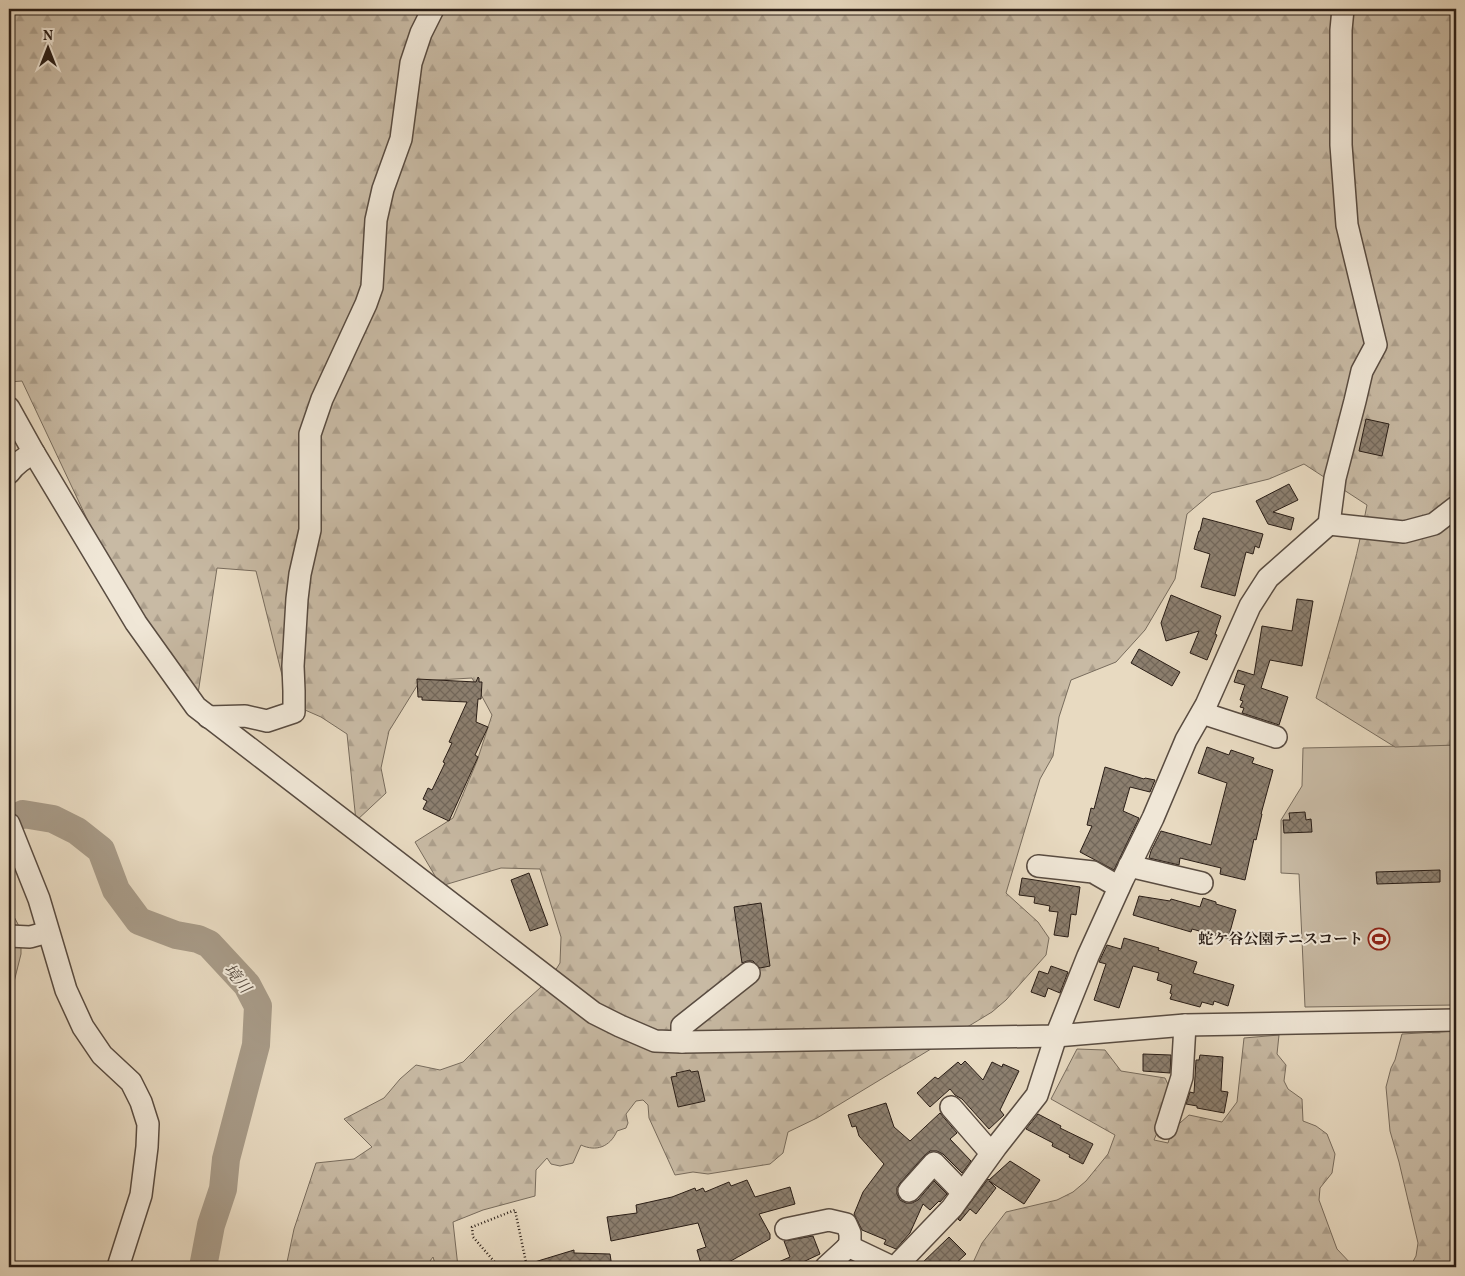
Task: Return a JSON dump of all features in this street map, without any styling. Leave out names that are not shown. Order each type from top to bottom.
[{"type":"street","points":[[208,716],[245,716],[267,721],[294,712],[293,666],[297,599],[300,574],[310,530],[310,434],[322,399],[372,287],[376,220],[383,189],[400,139],[411,64],[421,33],[434,9]]},
{"type":"street","points":[[898,1267],[901,1261],[952,1208],[1037,1095],[1056,1036],[1088,956],[1153,818],[1186,740],[1202,713],[1250,606],[1268,578],[1329,524],[1335,478],[1362,371],[1376,345],[1347,225],[1341,145],[1341,30],[1343,9]]},
{"type":"street","points":[[9,408],[136,623],[196,708],[594,1014],[655,1041],[1056,1036],[1185,1025],[1456,1020]]},
{"type":"street","points":[[9,473],[22,460],[34,453]]},
{"type":"street","points":[[1329,524],[1404,532],[1434,524],[1456,507]]},
{"type":"street","points":[[1202,713],[1276,737]]},
{"type":"street","points":[[9,824],[39,899],[66,990],[82,1027],[102,1055],[130,1082],[141,1102],[148,1124],[141,1195],[118,1267]]},
{"type":"street","points":[[1038,866],[1093,872],[1119,887]]},
{"type":"street","points":[[1129,866],[1202,883]]},
{"type":"street","points":[[9,936],[30,937],[48,932]]},
{"type":"street","points":[[682,1042],[682,1026],[749,973]]},
{"type":"street","points":[[1166,1128],[1182,1077],[1185,1025]]},
{"type":"street","points":[[951,1107],[991,1154]]},
{"type":"street","points":[[909,1191],[934,1163],[963,1193]]},
{"type":"street","points":[[786,1228],[829,1220],[846,1224],[850,1233],[850,1245],[826,1267]]},
{"type":"street","points":[[848,1246],[892,1267]]},
{"type":"path","points":[[499,1267],[473,1237],[472,1227],[515,1210],[527,1267]]},
{"type":"green space","points":[[9,9],[1456,9],[1456,745],[1395,747],[1316,698],[1351,578],[1367,505],[1304,464],[1269,479],[1212,493],[1187,514],[1175,579],[1145,630],[1116,662],[1071,680],[1059,717],[1053,756],[1040,779],[1006,893],[1038,922],[1049,938],[1046,955],[1006,1000],[992,1012],[817,1118],[788,1132],[783,1153],[770,1164],[708,1174],[693,1172],[675,1175],[649,1118],[648,1105],[643,1100],[636,1101],[626,1114],[628,1123],[626,1128],[617,1131],[611,1141],[602,1147],[592,1148],[581,1145],[573,1163],[560,1166],[551,1164],[547,1158],[536,1170],[535,1196],[483,1210],[453,1222],[458,1267],[436,1267],[433,1257],[428,1267],[286,1267],[294,1229],[316,1163],[354,1159],[372,1147],[344,1119],[384,1098],[400,1079],[416,1065],[440,1070],[463,1062],[511,1014],[550,979],[560,963],[561,937],[540,869],[501,868],[441,886],[415,842],[453,818],[477,761],[492,715],[472,678],[420,681],[389,731],[381,768],[386,793],[356,821],[347,734],[321,717],[289,703],[256,571],[217,568],[196,707],[136,623],[22,381],[9,382]]},
{"type":"green space","name":"蛇ケ谷公園テニスコート","points":[[1456,745],[1456,1005],[1305,1007],[1299,874],[1281,873],[1281,820],[1302,786],[1303,748]]},
{"type":"green space","points":[[9,907],[21,930],[21,954],[14,982],[9,982]]},
{"type":"green space","points":[[1456,1031],[1456,1267],[1410,1267],[1416,1256],[1418,1243],[1390,1131],[1386,1087],[1402,1034]]},
{"type":"green space","points":[[1279,1035],[1277,1054],[1286,1065],[1284,1081],[1288,1089],[1302,1099],[1303,1121],[1316,1126],[1327,1134],[1335,1154],[1332,1173],[1320,1188],[1319,1200],[1337,1249],[1354,1267],[971,1267],[982,1243],[1006,1212],[1057,1200],[1073,1192],[1086,1181],[1108,1154],[1115,1135],[1051,1099],[1077,1049],[1105,1050],[1121,1071],[1165,1078],[1173,1095],[1154,1140],[1168,1143],[1172,1130],[1189,1115],[1222,1122],[1237,1102],[1244,1038]]},
{"type":"building","points":[[1366,419],[1389,424],[1382,456],[1359,451]]},
{"type":"building","points":[[1289,484],[1298,500],[1273,512],[1294,518],[1291,530],[1268,524],[1256,501]]},
{"type":"building","points":[[1203,518],[1263,534],[1259,548],[1255,546],[1253,554],[1246,552],[1235,596],[1201,587],[1210,554],[1194,549]]},
{"type":"building","points":[[1171,595],[1221,616],[1215,634],[1217,635],[1207,660],[1190,653],[1199,631],[1166,641],[1161,623]]},
{"type":"building","points":[[1297,599],[1313,601],[1302,666],[1270,660],[1261,688],[1288,697],[1279,725],[1242,713],[1244,708],[1240,707],[1243,701],[1240,700],[1245,685],[1234,682],[1238,670],[1254,675],[1262,626],[1292,631]]},
{"type":"building","points":[[1139,649],[1180,672],[1172,686],[1131,663]]},
{"type":"building","points":[[478,677],[479,682],[482,682],[481,699],[478,699],[476,722],[488,727],[475,755],[478,757],[449,821],[423,809],[427,801],[423,799],[428,788],[432,790],[445,763],[443,762],[452,743],[449,742],[467,702],[422,700],[422,697],[418,697],[417,679],[476,682]]},
{"type":"building","points":[[1207,747],[1229,755],[1231,750],[1254,758],[1252,763],[1273,770],[1245,880],[1220,874],[1221,868],[1180,858],[1179,865],[1149,858],[1161,831],[1211,845],[1227,783],[1198,773]]},
{"type":"building","points":[[1105,767],[1144,779],[1155,780],[1150,792],[1130,787],[1123,811],[1139,818],[1114,870],[1080,852],[1092,826],[1087,825],[1091,808],[1094,809]]},
{"type":"building","points":[[1305,812],[1306,820],[1311,819],[1312,832],[1284,833],[1283,820],[1290,820],[1289,813]]},
{"type":"building","points":[[1440,870],[1440,882],[1377,884],[1376,872]]},
{"type":"building","points":[[529,873],[548,925],[530,931],[511,880]]},
{"type":"building","points":[[1022,878],[1080,887],[1076,915],[1071,914],[1068,937],[1054,935],[1058,912],[1049,911],[1050,906],[1034,903],[1035,897],[1019,895]]},
{"type":"building","points":[[1139,896],[1170,901],[1171,899],[1200,907],[1203,898],[1236,910],[1228,939],[1192,929],[1191,932],[1133,915]]},
{"type":"building","points":[[761,903],[770,966],[760,968],[753,961],[742,963],[734,907]]},
{"type":"building","points":[[1124,938],[1197,962],[1193,973],[1234,985],[1228,1006],[1214,1001],[1213,1005],[1202,1002],[1200,1007],[1170,999],[1172,985],[1157,980],[1159,973],[1133,966],[1119,1008],[1094,1000],[1106,964],[1099,962],[1107,945],[1121,949]]},
{"type":"building","points":[[1051,966],[1068,972],[1060,993],[1048,988],[1045,997],[1031,992],[1039,971],[1048,974]]},
{"type":"building","points":[[1143,1054],[1171,1055],[1170,1073],[1143,1071]]},
{"type":"building","points":[[1200,1055],[1223,1057],[1221,1091],[1228,1092],[1224,1113],[1186,1104],[1190,1092],[1194,1093],[1196,1060],[1199,1060]]},
{"type":"building","points":[[965,1061],[983,1080],[992,1062],[1002,1067],[1003,1064],[1019,1071],[1000,1110],[1004,1115],[989,1129],[962,1099],[950,1089],[930,1107],[917,1093],[935,1077],[938,1079],[958,1062],[961,1065]]},
{"type":"building","points":[[690,1070],[691,1072],[698,1071],[705,1101],[678,1107],[671,1077],[677,1076],[676,1073]]},
{"type":"building","points":[[886,1103],[894,1127],[910,1141],[940,1113],[957,1133],[950,1139],[971,1161],[962,1173],[943,1154],[937,1151],[930,1151],[900,1183],[897,1188],[897,1194],[900,1200],[906,1203],[918,1200],[934,1181],[947,1194],[930,1210],[923,1204],[910,1233],[896,1249],[884,1244],[886,1240],[862,1230],[854,1214],[863,1192],[884,1164],[859,1136],[856,1126],[852,1127],[848,1115]]},
{"type":"building","points":[[1038,1114],[1061,1126],[1060,1128],[1093,1144],[1083,1164],[1052,1146],[1053,1143],[1026,1129]]},
{"type":"building","points":[[1010,1161],[1040,1180],[1024,1204],[989,1181],[996,1188],[976,1214],[970,1209],[960,1221],[958,1219],[988,1179]]},
{"type":"building","points":[[747,1180],[755,1197],[790,1187],[795,1204],[759,1214],[770,1234],[770,1239],[720,1267],[702,1267],[697,1250],[706,1247],[698,1223],[611,1241],[607,1217],[637,1213],[636,1205],[672,1197],[695,1188],[696,1191],[703,1188],[705,1192],[729,1182],[731,1186]]},
{"type":"building","points":[[813,1236],[820,1254],[803,1262],[805,1267],[767,1267],[790,1257],[784,1241]]},
{"type":"building","points":[[949,1237],[966,1254],[952,1267],[918,1267]]},
{"type":"building","points":[[574,1250],[574,1253],[610,1254],[612,1267],[528,1267],[528,1264]]},
{"type":"waterway","name":"境川","points":[[9,821],[23,814],[53,819],[77,831],[101,850],[116,890],[139,921],[176,935],[198,939],[209,944],[247,985],[258,1006],[256,1045],[226,1159],[223,1189],[211,1225],[203,1267]]},
{"type":"place","name":"蛇ケ谷公園テニスコート","points":[[1379,939]]}]
